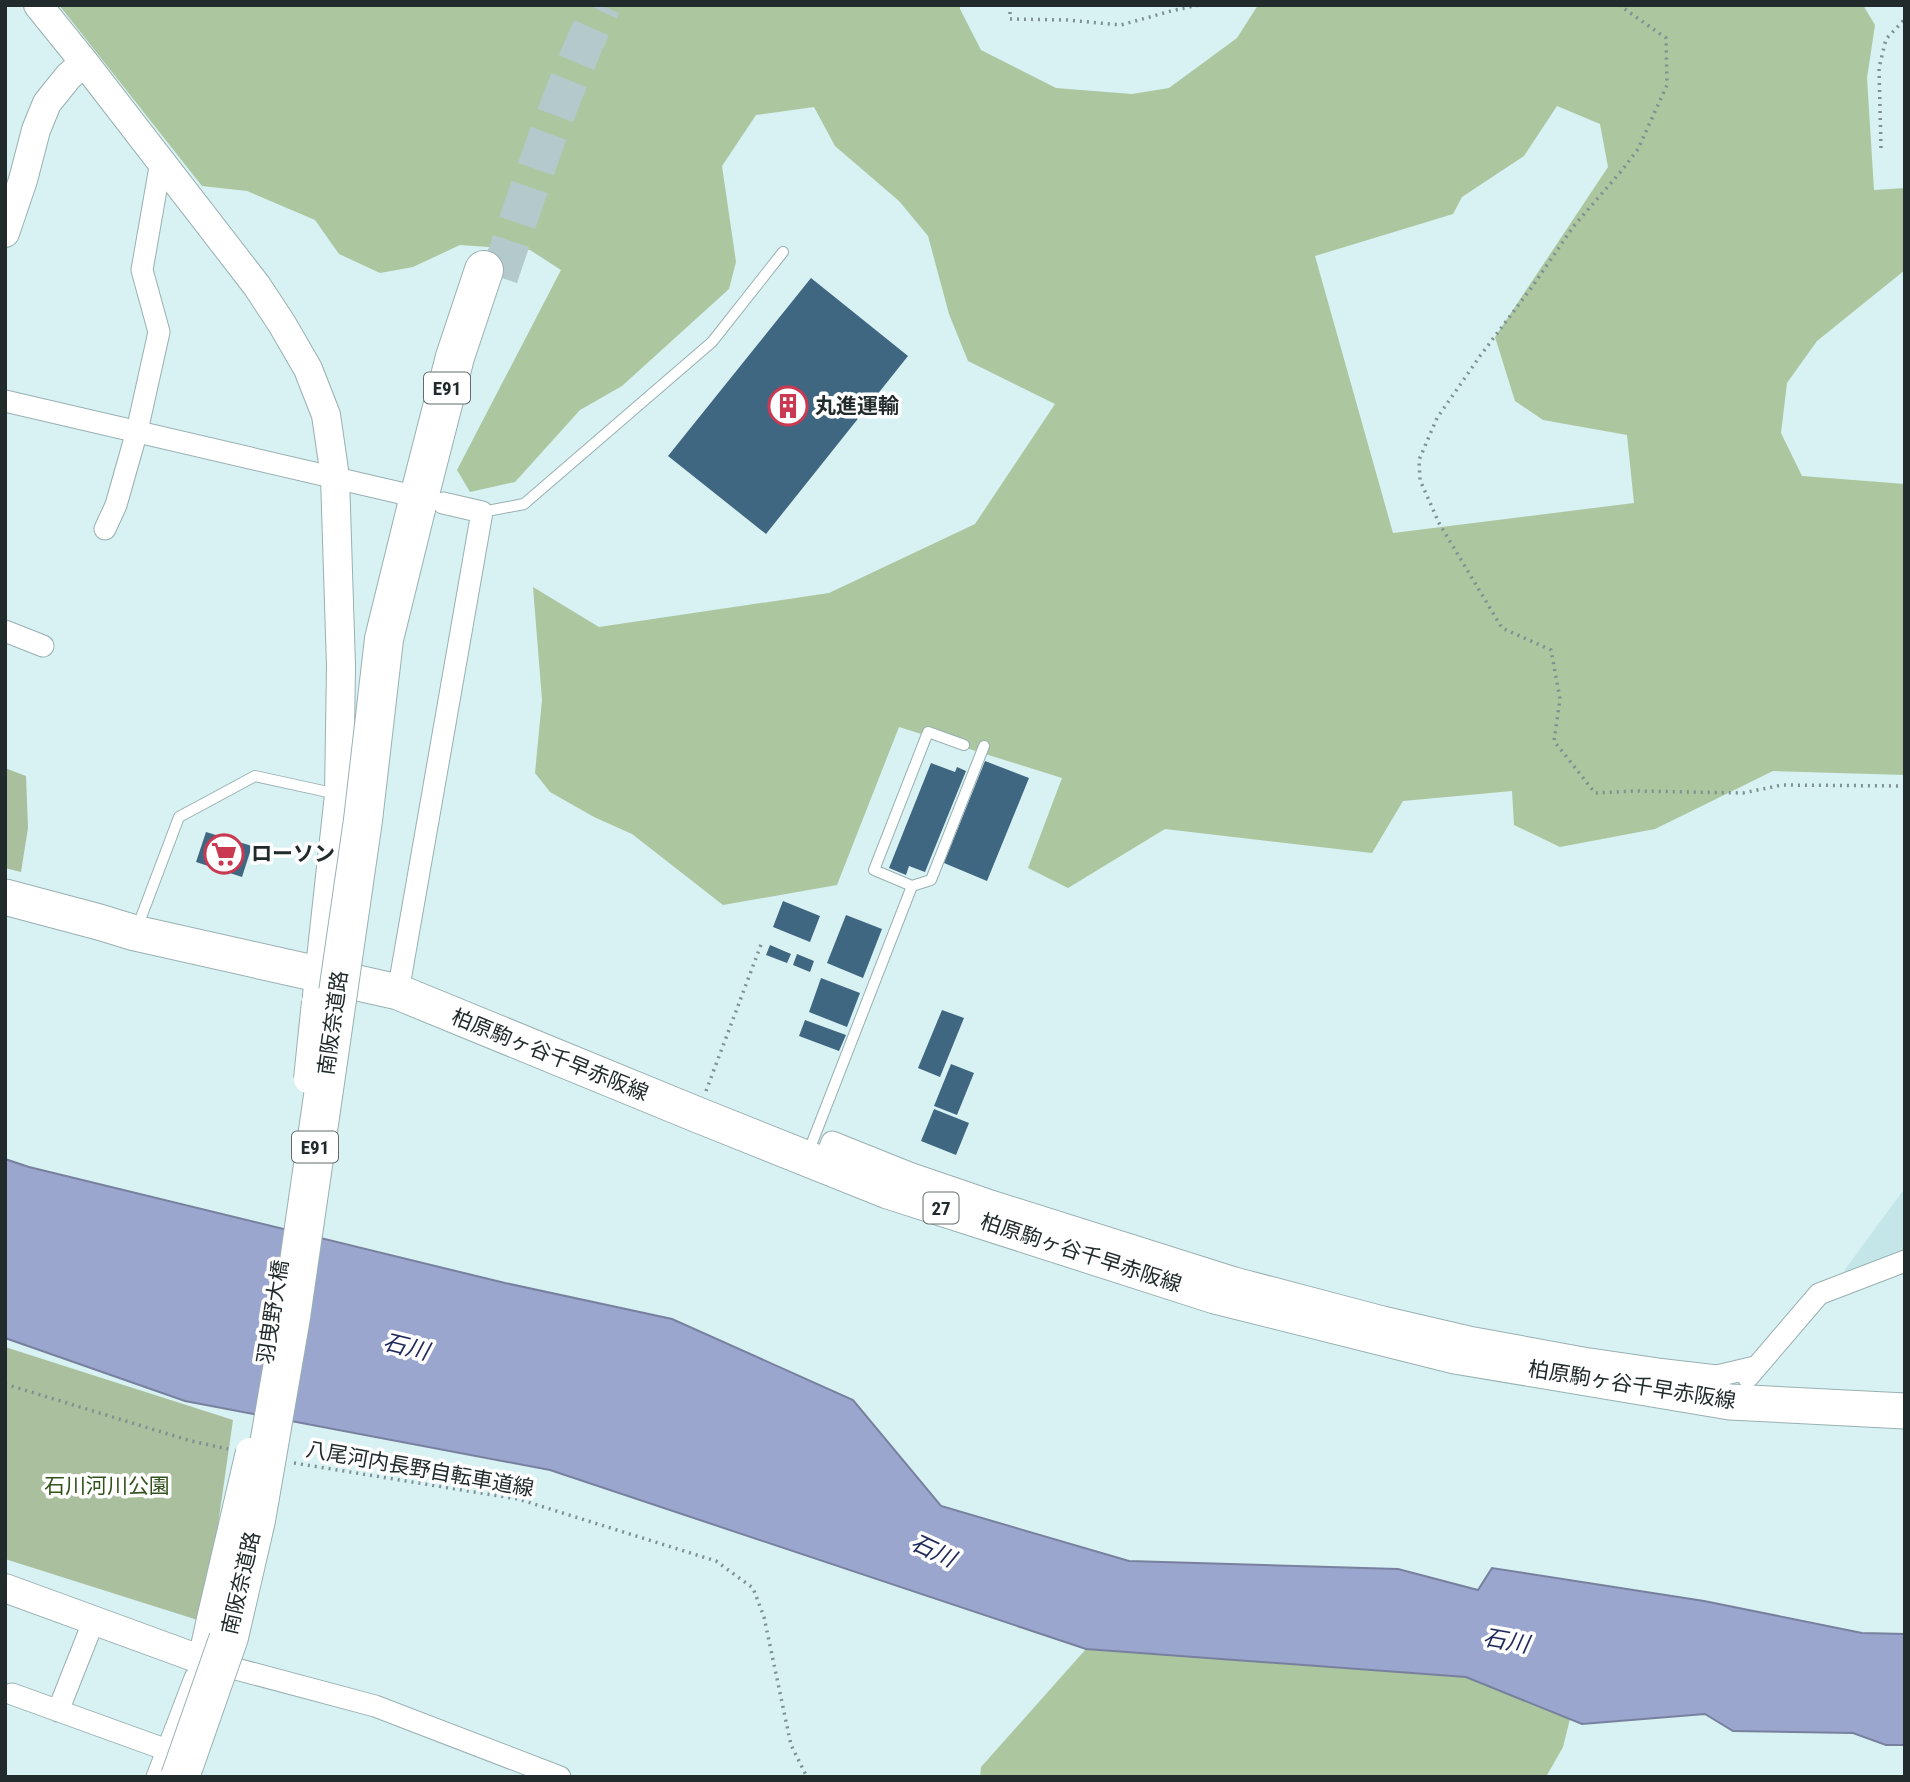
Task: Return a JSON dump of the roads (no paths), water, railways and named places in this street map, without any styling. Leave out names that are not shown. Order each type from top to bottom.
[{"type":"highway","name":"南阪奈道路","points":[[193,1777],[240,1641],[271,1517],[307,1301],[402,638],[425,505],[455,357],[492,273]]},
{"type":"highway","name":"南阪奈道路","points":[[174,1763],[229,1637],[256,1520],[297,1276],[363,820],[384,639],[425,505]]},
{"type":"main road","name":"柏原駒ヶ谷千早赤阪線","points":[[5,897],[99,922],[318,988],[398,992],[888,1191],[1215,1296],[1455,1356],[1730,1402],[1905,1411]]},
{"type":"street","name":"羽曳野大橋","points":[[38,5],[257,286],[282,324],[308,369],[326,415],[335,477],[341,666],[339,795],[302,1133],[252,1446],[202,1660]]},
{"type":"street","points":[[5,233],[36,130],[47,103],[68,76],[84,62]]},
{"type":"street","points":[[105,529],[116,505],[137,431],[159,332],[142,270],[161,161]]},
{"type":"street","points":[[5,401],[335,477],[425,505],[482,512],[398,992]]},
{"type":"street","points":[[5,631],[43,646]]},
{"type":"street","points":[[814,1162],[832,1142],[912,1174],[988,1200],[1221,1273],[1383,1317],[1469,1337],[1589,1359],[1717,1376],[1755,1367]]},
{"type":"street","points":[[1730,1402],[1755,1367],[1819,1294],[1905,1261]]},
{"type":"street","points":[[5,1588],[202,1660],[375,1706],[560,1777]]},
{"type":"street","points":[[58,1711],[94,1620]]},
{"type":"street","points":[[157,1777],[174,1763],[202,1660]]},
{"type":"street","points":[[171,1777],[199,1690],[202,1660]]},
{"type":"street","points":[[12,1694],[58,1711],[174,1763]]},
{"type":"lane","points":[[482,512],[524,504],[712,342],[783,252]]},
{"type":"lane","points":[[964,745],[928,732],[874,870],[912,886],[931,880],[984,746]]},
{"type":"lane","points":[[135,933],[179,817],[255,776],[339,795]]},
{"type":"lane","points":[[814,1162],[912,886]]},
{"type":"water","name":"石川","points":[[5,1159],[505,1283],[672,1319],[853,1400],[941,1506],[1129,1561],[1398,1569],[1478,1590],[1492,1568],[1704,1601],[1862,1633],[1905,1634],[1905,1745],[1886,1745],[1853,1733],[1733,1731],[1705,1714],[1582,1724],[1466,1677],[1086,1649],[550,1470],[185,1401],[5,1338]]},
{"type":"tunnel","points":[[499,277],[559,105],[602,5]]},
{"type":"place","name":"丸進運輸","points":[[788,406]]},
{"type":"place","name":"ローソン","points":[[224,854]]},
{"type":"park label","name":"石川河川公園","points":[[107,1486]]}]
